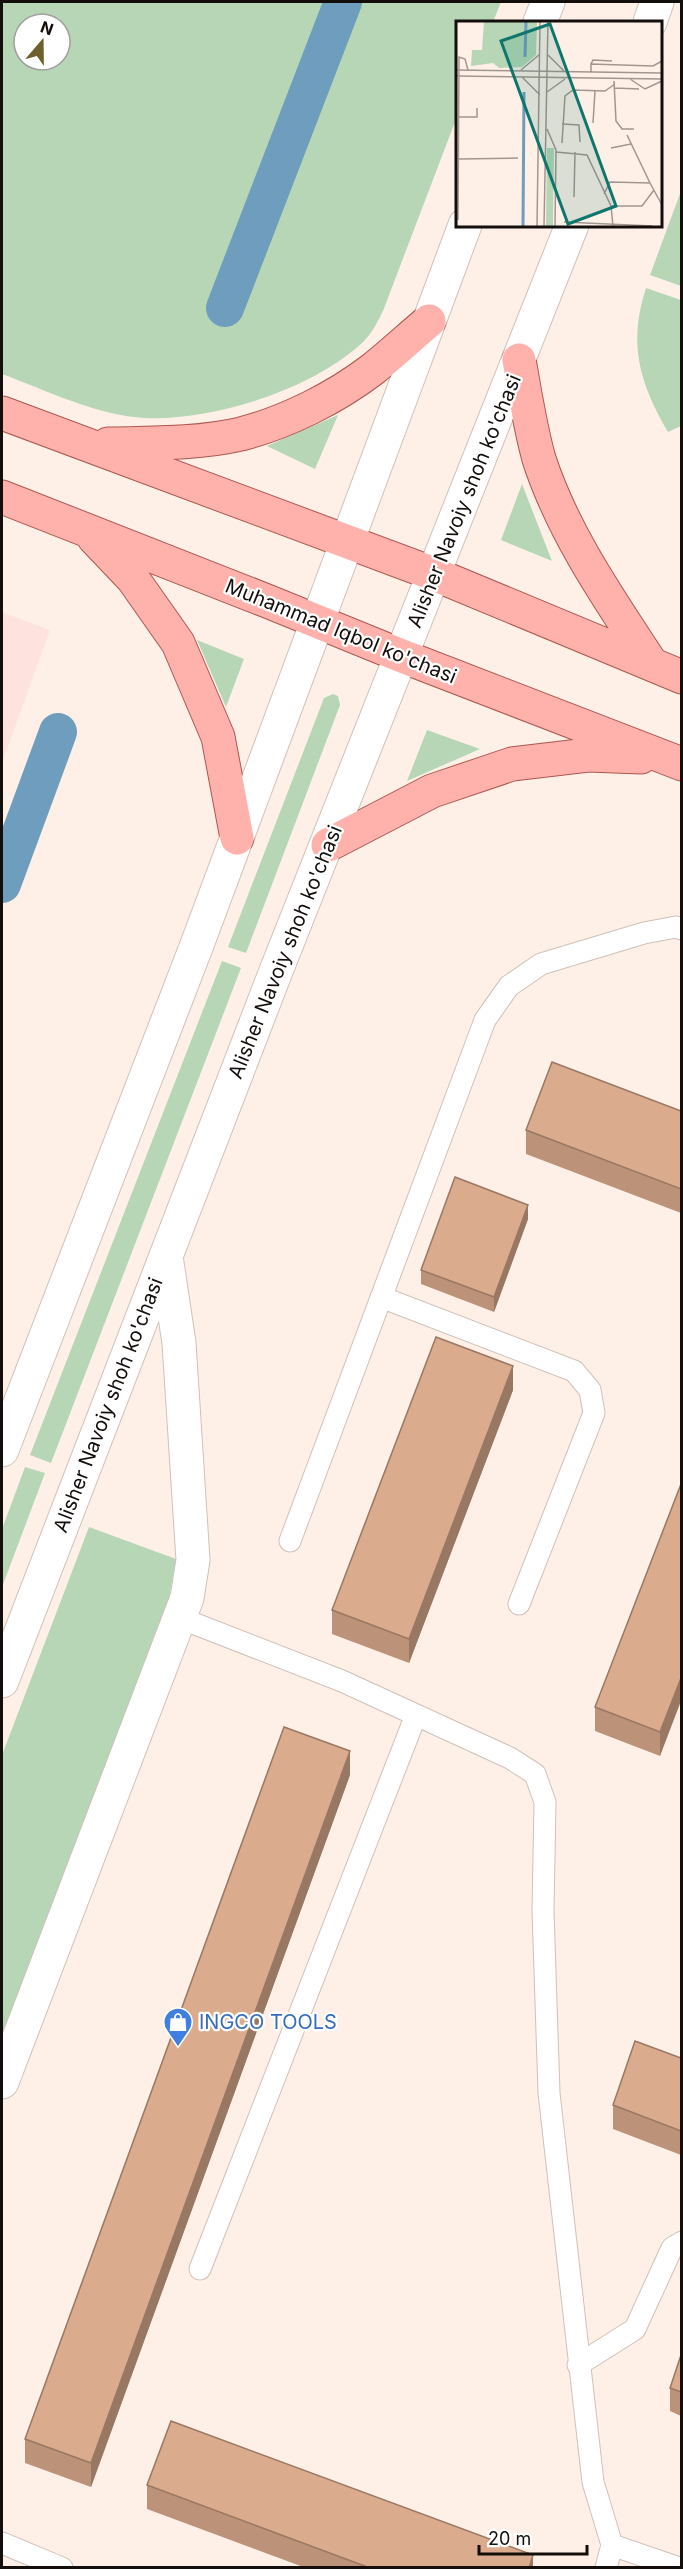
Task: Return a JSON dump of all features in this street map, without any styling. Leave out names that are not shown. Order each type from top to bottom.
[{"type":"main road","points":[[540,21],[548,2]]},
{"type":"main road","points":[[650,21],[657,2]]},
{"type":"main road","points":[[2,1450],[237,838],[465,226]]},
{"type":"main road","name":"Alisher Navoiy shoh ko'chasi","points":[[2,1681],[276,971],[328,845],[572,226]]},
{"type":"main road","points":[[88,444],[157,443],[216,438],[240,434],[274,423],[304,410],[351,384],[373,369],[429,321]]},
{"type":"main road","points":[[519,360],[539,458],[556,502],[593,572],[651,663]]},
{"type":"main road","points":[[2,413],[434,574],[681,677]]},
{"type":"main road","name":"Muhammad Iqbol ko'chasi","points":[[2,497],[674,761]]},
{"type":"main road","points":[[87,531],[133,579],[178,643],[218,737],[237,838]]},
{"type":"main road","points":[[328,845],[432,792],[512,764],[588,756],[674,761]]},
{"type":"main road","points":[[2,2082],[187,1599],[193,1560],[179,1343],[166,1256]]},
{"type":"lane","points":[[290,1541],[484,1020],[509,986],[542,964],[644,933],[676,927],[681,929]]},
{"type":"lane","points":[[381,1297],[574,1371],[590,1390],[594,1413],[519,1604]]},
{"type":"lane","points":[[180,1618],[342,1680],[510,1758],[535,1774],[545,1802],[543,1911],[549,2093],[593,2482],[612,2545],[606,2568]]},
{"type":"lane","points":[[200,2269],[417,1715]]},
{"type":"lane","points":[[578,2365],[635,2329],[672,2248],[681,2242]]},
{"type":"lane","points":[[2,2543],[62,2568]]},
{"type":"lane","points":[[612,2545],[680,2568]]},
{"type":"shaded area","points":[[2,612],[50,630],[2,763]]},
{"type":"green space","points":[[2,2],[501,2],[493,21],[456,21],[456,119],[383,311],[374,329],[361,344],[340,361],[315,375],[288,388],[230,408],[172,418],[145,418],[109,413],[2,374]]},
{"type":"green space","points":[[681,191],[681,286],[650,275]]},
{"type":"green space","points":[[646,288],[681,300],[681,426],[668,432],[650,396],[639,362],[638,327]]},
{"type":"green space","points":[[338,415],[315,469],[267,446]]},
{"type":"green space","points":[[522,484],[552,561],[501,540]]},
{"type":"green space","points":[[197,640],[244,659],[226,707]]},
{"type":"green space","points":[[333,694],[338,696],[340,705],[246,953],[228,947],[324,698]]},
{"type":"green space","points":[[427,730],[480,749],[407,781]]},
{"type":"green space","points":[[222,961],[241,968],[51,1463],[30,1455]]},
{"type":"green space","points":[[25,1467],[45,1473],[2,1587],[2,1529]]},
{"type":"green space","points":[[89,1527],[176,1559],[163,1631],[2,2041],[2,1755]]},
{"type":"building","points":[[552,1062],[681,1111],[681,1189],[526,1130]]},
{"type":"building","points":[[455,1177],[528,1205],[494,1297],[421,1270]]},
{"type":"building","points":[[436,1337],[513,1366],[409,1639],[332,1610]]},
{"type":"building","points":[[681,1484],[681,1678],[660,1732],[595,1707]]},
{"type":"building","points":[[284,1727],[350,1751],[91,2463],[25,2439]]},
{"type":"building","points":[[635,2041],[681,2058],[681,2131],[613,2105]]},
{"type":"building","points":[[681,2355],[681,2392],[670,2388]]},
{"type":"building","points":[[171,2421],[533,2555],[529,2568],[370,2568],[147,2485]]},
{"type":"waterway","points":[[225,308],[343,2]]},
{"type":"waterway","points":[[2,884],[58,732]]},
{"type":"place","name":"INGCO TOOLS","points":[[178,2048]]}]
